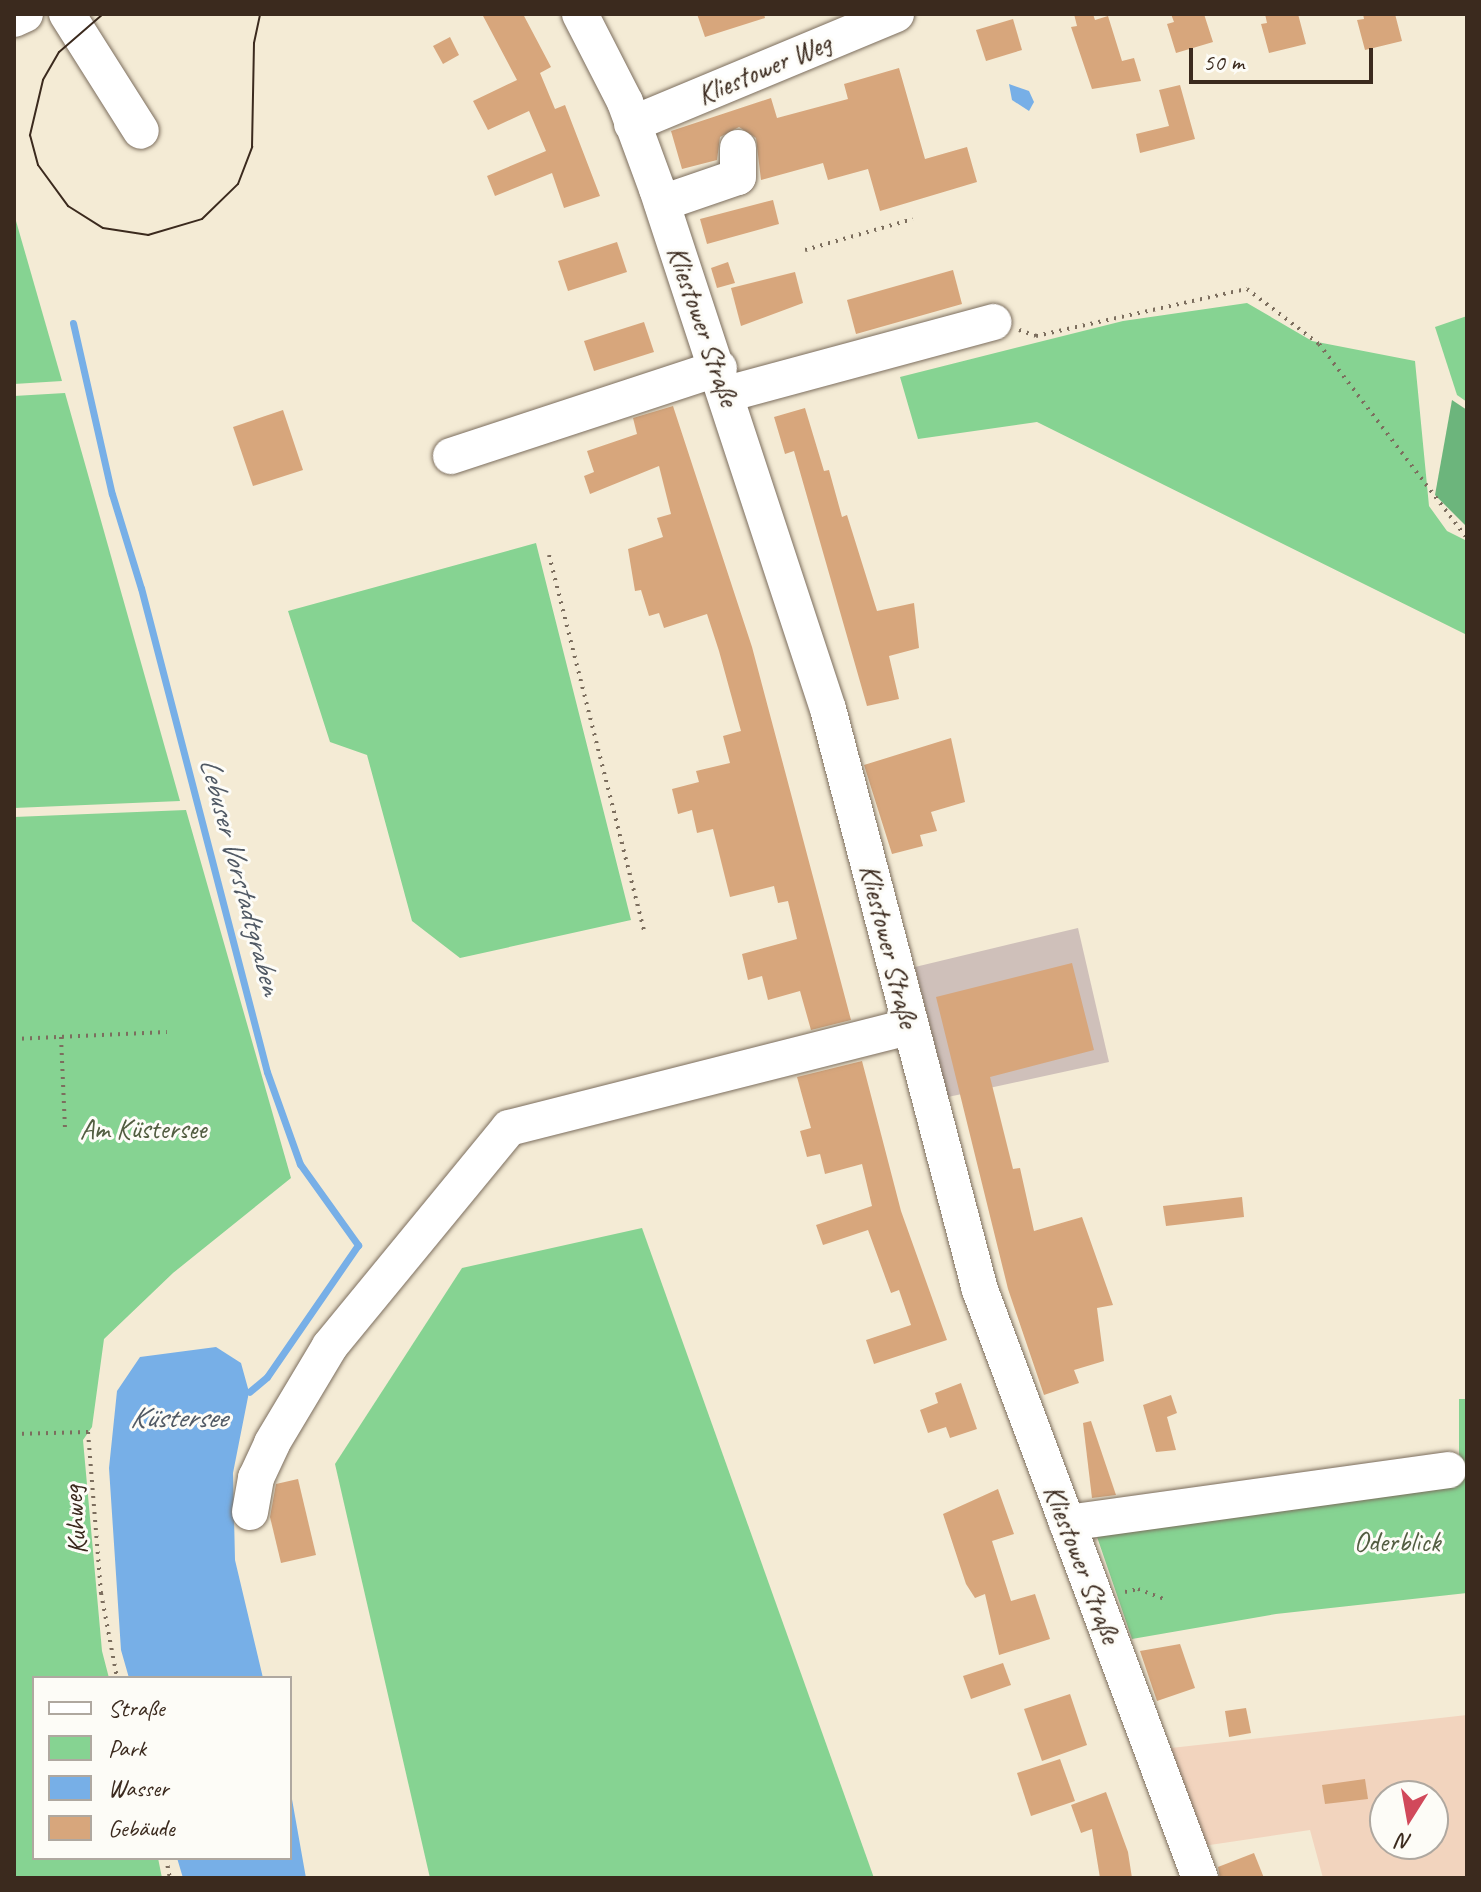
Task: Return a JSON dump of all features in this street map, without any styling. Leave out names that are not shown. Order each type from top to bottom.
[{"type":"street","points":[[14,19],[25,14]]},
{"type":"street","points":[[67,14],[141,131]]},
{"type":"street","name":"Kliestower Straße","points":[[580,14],[632,124],[662,203],[723,381],[828,709],[980,1290],[1200,1878]]},
{"type":"street","name":"Kliestower Weg","points":[[632,124],[896,14]]},
{"type":"street","points":[[662,203],[738,177],[738,148]]},
{"type":"street","points":[[451,456],[723,381],[993,322]]},
{"type":"street","points":[[250,1512],[256,1478],[272,1443],[330,1346],[509,1128],[909,1027]]},
{"type":"street","points":[[1067,1523],[1448,1470]]},
{"type":"path","points":[[805,250],[913,219]]},
{"type":"path","points":[[993,322],[1036,336],[1247,289],[1319,344],[1467,538]]},
{"type":"path","points":[[549,555],[644,931]]},
{"type":"path","points":[[14,1039],[167,1032]]},
{"type":"path","points":[[61,1037],[65,1128]]},
{"type":"path","name":"Kuhweg","points":[[14,1434],[88,1432],[101,1593],[117,1676]]},
{"type":"path","points":[[1138,1589],[1166,1600]]},
{"type":"shaded area","points":[[1078,928],[1109,1062],[948,1097],[915,967]]},
{"type":"shaded area","points":[[1467,1715],[1467,1878],[1323,1878],[1310,1830],[1203,1846],[1171,1748]]},
{"type":"green space","points":[[14,214],[62,381],[14,384]]},
{"type":"green space","points":[[1247,303],[1312,341],[1415,361],[1429,506],[1447,531],[1467,541],[1467,635],[1037,422],[918,439],[900,377],[1123,321]]},
{"type":"green space","points":[[1467,316],[1467,402],[1457,395],[1435,327]]},
{"type":"green space","points":[[65,393],[180,801],[14,808],[14,396]]},
{"type":"green space","points":[[1452,400],[1467,410],[1467,527],[1435,495]]},
{"type":"green space","points":[[536,543],[631,920],[460,958],[412,921],[367,755],[330,742],[288,611]]},
{"type":"green space","name":"Am Küstersee","points":[[186,810],[291,1178],[173,1273],[104,1339],[92,1427],[83,1440],[102,1651],[108,1676],[32,1676],[32,1860],[158,1860],[162,1878],[14,1878],[14,817]]},
{"type":"green space","points":[[642,1228],[874,1878],[430,1878],[335,1464],[462,1268]]},
{"type":"green space","name":"Oderblick","points":[[1459,1399],[1467,1399],[1467,1593],[1276,1614],[1132,1639],[1094,1528],[1459,1476]]},
{"type":"water","points":[[1009,84],[1029,91],[1034,102],[1029,111],[1012,100]]},
{"type":"water","name":"Küstersee","points":[[216,1347],[241,1363],[249,1392],[233,1473],[235,1560],[263,1676],[128,1676],[121,1650],[109,1468],[117,1391],[140,1357]]},
{"type":"water","points":[[292,1799],[306,1878],[183,1878],[178,1860],[292,1860]]},
{"type":"building","points":[[482,14],[523,14],[551,67],[540,73],[555,109],[565,105],[600,196],[564,208],[552,173],[495,196],[487,176],[546,151],[529,111],[488,130],[473,101],[517,80]]},
{"type":"building","points":[[697,14],[764,14],[765,18],[705,37]]},
{"type":"building","points":[[1074,14],[1093,14],[1095,20],[1108,16],[1122,61],[1134,58],[1141,81],[1092,89],[1071,27],[1077,26]]},
{"type":"building","points":[[1171,14],[1204,14],[1213,42],[1176,53],[1167,24],[1174,22]]},
{"type":"building","points":[[1265,14],[1298,14],[1306,44],[1269,53],[1261,24],[1267,23]]},
{"type":"building","points":[[1363,14],[1395,14],[1402,41],[1365,50],[1357,20],[1364,19]]},
{"type":"building","points":[[1013,19],[1022,50],[986,61],[976,30]]},
{"type":"building","points":[[450,37],[459,55],[443,64],[433,46]]},
{"type":"building","points":[[899,68],[925,159],[967,147],[977,182],[880,211],[868,169],[828,180],[823,163],[761,180],[756,138],[739,127],[720,137],[717,160],[682,169],[671,131],[771,98],[777,118],[848,99],[844,84]]},
{"type":"building","points":[[1180,85],[1195,139],[1140,153],[1136,134],[1169,126],[1159,90]]},
{"type":"building","points":[[773,200],[779,224],[707,244],[700,219]]},
{"type":"building","points":[[617,242],[627,272],[568,291],[558,261]]},
{"type":"building","points":[[728,262],[735,283],[717,288],[711,268]]},
{"type":"building","points":[[953,270],[962,304],[856,334],[847,300]]},
{"type":"building","points":[[795,272],[803,303],[741,326],[731,288]]},
{"type":"building","points":[[644,322],[654,352],[594,371],[584,341]]},
{"type":"building","points":[[673,406],[752,647],[851,1020],[811,1030],[800,991],[768,1000],[762,976],[748,980],[742,954],[797,939],[788,901],[778,903],[774,886],[730,897],[713,829],[697,833],[692,810],[678,814],[672,789],[699,782],[696,771],[730,763],[723,736],[741,731],[719,651],[707,614],[664,628],[659,613],[649,616],[641,590],[635,591],[628,549],[663,537],[657,518],[671,514],[659,466],[590,494],[584,476],[594,472],[587,451],[637,434],[633,418]]},
{"type":"building","points":[[805,408],[824,471],[829,470],[842,517],[847,515],[877,611],[914,603],[919,648],[889,656],[899,699],[867,706],[794,451],[785,454],[774,417]]},
{"type":"building","points":[[283,410],[303,470],[253,486],[233,427]]},
{"type":"building","points":[[951,738],[965,802],[931,812],[937,831],[920,835],[923,846],[892,854],[864,765]]},
{"type":"building","points":[[1072,963],[1094,1050],[990,1077],[1013,1169],[1020,1168],[1034,1231],[1082,1217],[1113,1305],[1097,1308],[1104,1361],[1074,1370],[1079,1383],[1044,1395],[1008,1289],[936,997]]},
{"type":"building","points":[[862,1061],[901,1211],[947,1340],[874,1364],[866,1340],[911,1325],[899,1290],[891,1293],[868,1230],[823,1245],[816,1225],[872,1206],[862,1164],[825,1174],[820,1154],[807,1157],[800,1131],[811,1128],[797,1077]]},
{"type":"building","points":[[1242,1197],[1244,1217],[1166,1226],[1163,1206]]},
{"type":"building","points":[[961,1383],[977,1429],[950,1438],[946,1427],[928,1433],[920,1410],[938,1403],[935,1393]]},
{"type":"building","points":[[1171,1395],[1177,1413],[1167,1417],[1176,1450],[1156,1452],[1143,1405]]},
{"type":"building","points":[[1091,1421],[1116,1495],[1092,1498],[1083,1423]]},
{"type":"building","points":[[298,1479],[316,1555],[281,1563],[270,1517],[276,1484]]},
{"type":"building","points":[[998,1489],[1014,1534],[992,1541],[1011,1601],[1035,1594],[1050,1639],[999,1655],[985,1594],[975,1598],[966,1584],[943,1514]]},
{"type":"building","points":[[1180,1644],[1195,1688],[1157,1701],[1140,1651]]},
{"type":"building","points":[[1003,1663],[1011,1685],[971,1699],[963,1676]]},
{"type":"building","points":[[1070,1694],[1087,1745],[1042,1761],[1024,1709]]},
{"type":"building","points":[[1246,1708],[1251,1733],[1229,1737],[1225,1711]]},
{"type":"building","points":[[1060,1759],[1075,1801],[1031,1816],[1017,1773]]},
{"type":"building","points":[[1365,1779],[1368,1799],[1325,1804],[1322,1785]]},
{"type":"building","points":[[1106,1792],[1128,1852],[1132,1878],[1100,1878],[1092,1829],[1081,1833],[1071,1805]]},
{"type":"building","points":[[1254,1853],[1264,1878],[1220,1878],[1218,1867]]},
{"type":"waterway","name":"Lebuser Vorstadtgraben","points":[[73,323],[112,494],[141,588],[267,1072],[300,1164],[358,1245],[267,1377],[249,1392]]},
{"type":"tram line","points":[[103,14],[59,52],[43,80],[30,135],[38,165],[68,206],[103,228],[148,235],[202,219],[238,184],[252,147],[254,43],[260,14]]}]
